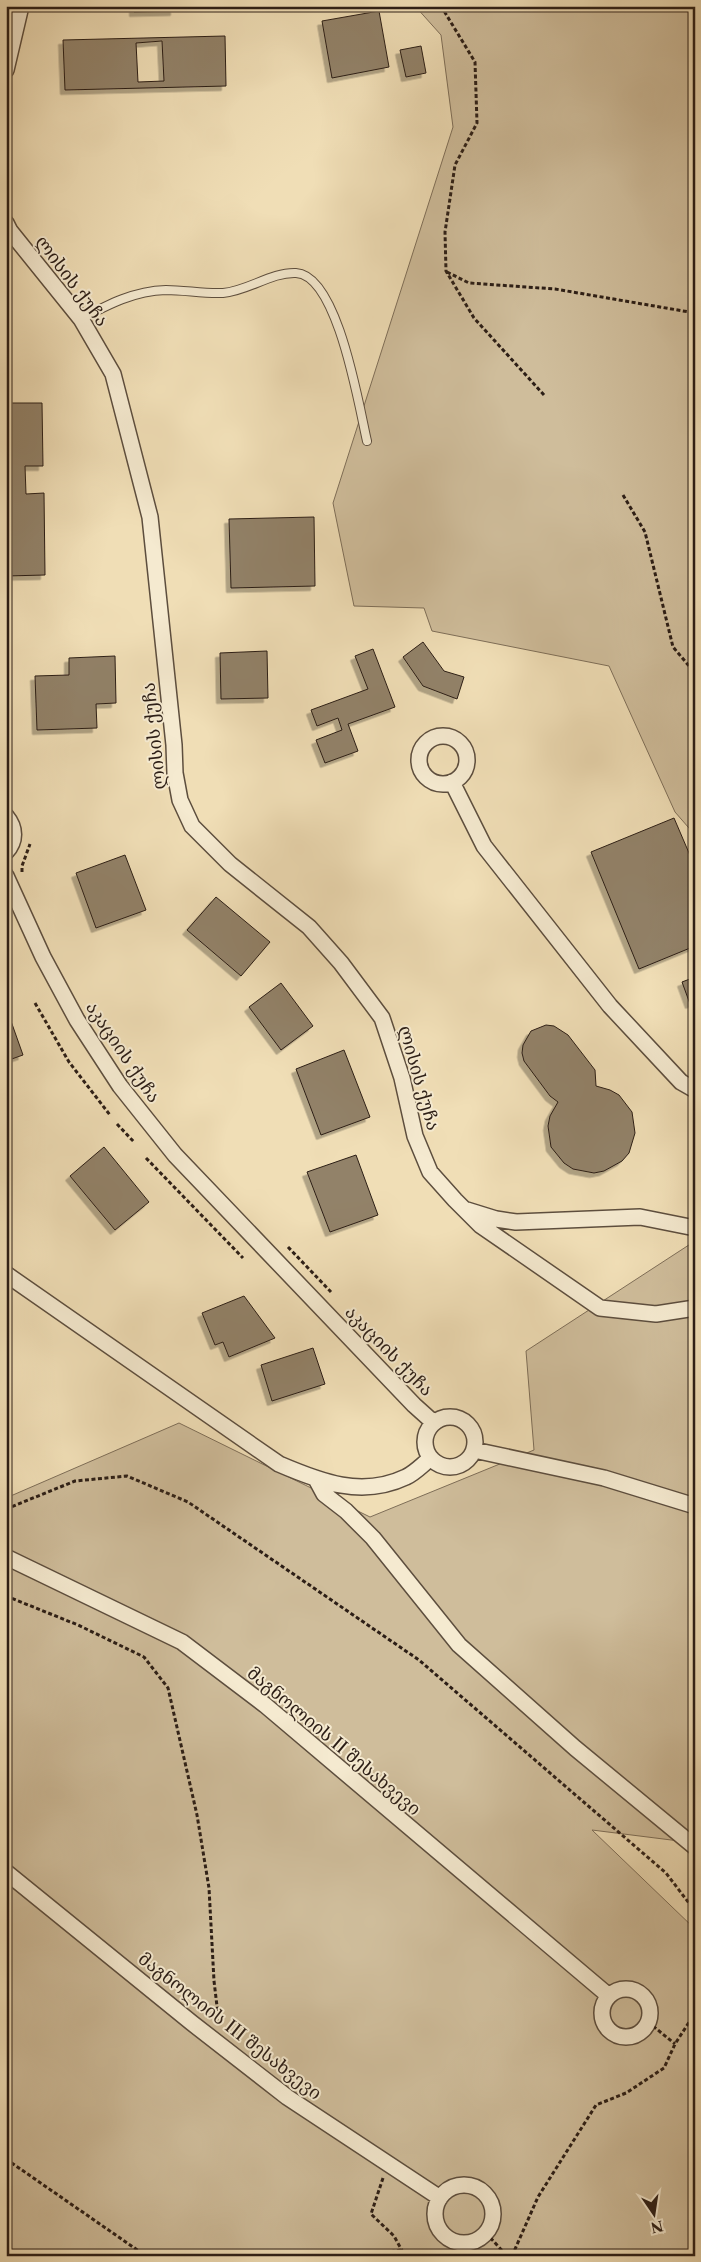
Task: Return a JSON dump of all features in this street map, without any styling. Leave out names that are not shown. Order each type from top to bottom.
[{"type":"street","points":[[6,70],[22,6]]},
{"type":"street","name":"ლისის ქუჩა","points":[[6,223],[10,231],[81,319],[113,374],[150,517],[174,744],[175,773],[180,800],[192,826],[230,864],[308,927],[341,963],[382,1018],[402,1078],[415,1136],[430,1172],[480,1225],[600,1308],[656,1314],[695,1308]]},
{"type":"street","points":[[452,782],[484,846],[610,1006],[681,1082],[695,1090]]},
{"type":"street","points":[[6,816],[14,830],[14,839],[6,852]]},
{"type":"street","name":"აკაციის ქუჩა","points":[[6,876],[43,957],[77,1020],[120,1086],[175,1155],[414,1405],[434,1423],[426,1436],[425,1444],[431,1458]]},
{"type":"street","name":"ლისის ქუჩა","points":[[467,1210],[496,1219],[516,1222],[640,1217],[695,1228]]},
{"type":"street","points":[[6,1274],[279,1464],[317,1481],[355,1488],[385,1484],[407,1477],[431,1458],[442,1466],[455,1467],[467,1461],[474,1450],[473,1432],[468,1424],[460,1419],[451,1417],[442,1418],[434,1423]]},
{"type":"street","points":[[474,1450],[604,1478],[695,1506]]},
{"type":"street","points":[[317,1481],[324,1494],[346,1511],[373,1538],[459,1645],[575,1748],[695,1847]]},
{"type":"street","name":"მაგნოლიის II შესახვევი","points":[[6,1557],[182,1642],[265,1705],[609,1996]]},
{"type":"street","name":"მაგნოლიის III შესახვევი","points":[[6,1872],[288,2097],[440,2198]]},
{"type":"street","points":[[624,1989],[640,1993],[649,2006],[648,2022],[638,2034],[624,2037],[616,2035],[605,2024],[602,2010],[609,1996],[624,1989]]},
{"type":"street","points":[[464,2186],[481,2191],[492,2206],[491,2225],[486,2233],[479,2239],[470,2242],[460,2243],[451,2240],[438,2226],[436,2207],[440,2198],[455,2187],[464,2186]]},
{"type":"lane","points":[[81,319],[124,297],[146,292],[236,292],[287,273],[299,273],[320,286],[344,340],[367,441]]},
{"type":"path","points":[[441,6],[475,62],[477,123],[454,165],[445,232],[446,272],[474,318],[544,395]]},
{"type":"path","points":[[446,272],[469,283],[554,289],[695,313]]},
{"type":"path","points":[[623,495],[645,532],[673,647],[695,673]]},
{"type":"path","points":[[24,880],[22,866],[31,838]]},
{"type":"path","points":[[35,1003],[69,1062],[110,1115]]},
{"type":"path","points":[[117,1124],[134,1142]]},
{"type":"path","points":[[146,1158],[242,1258]]},
{"type":"path","points":[[6,1509],[75,1481],[127,1476],[188,1502],[419,1660],[666,1873],[695,1911]]},
{"type":"path","points":[[6,1596],[78,1625],[144,1657],[168,1688],[178,1741],[197,1815],[209,1888],[214,1981],[222,2046]]},
{"type":"path","points":[[512,2256],[538,2196],[596,2105],[626,2093],[664,2068],[675,2044],[695,2014]]},
{"type":"path","points":[[648,2022],[675,2044]]},
{"type":"path","points":[[6,2159],[146,2256]]},
{"type":"path","points":[[388,2164],[372,2214],[394,2236],[405,2256]]},
{"type":"path","points":[[486,2233],[507,2256]]},
{"type":"path","points":[[6,2247],[18,2256]]},
{"type":"path","points":[[365,2256],[401,2250]]},
{"type":"shaded area","points":[[415,6],[695,6],[695,835],[675,812],[609,666],[432,631],[424,608],[354,606],[333,503],[453,127],[441,35]]},
{"type":"shaded area","points":[[695,1241],[695,1843],[592,1830],[695,1929],[695,2256],[6,2256],[6,1498],[179,1423],[370,1517],[534,1450],[526,1351]]},
{"type":"building","points":[[134,6],[175,6],[175,11],[134,12]]},
{"type":"building","points":[[379,11],[389,67],[332,78],[322,21]]},
{"type":"building","points":[[225,36],[226,86],[65,90],[63,40]],"holes":[[[162,41],[164,81],[138,82],[136,43]]]},
{"type":"building","points":[[421,46],[426,73],[406,77],[400,50]]},
{"type":"building","points":[[6,403],[42,403],[43,466],[25,466],[26,494],[44,493],[45,575],[6,576],[6,494],[10,494],[9,466],[6,466]]},
{"type":"building","points":[[314,517],[315,586],[231,588],[229,519]]},
{"type":"building","points":[[423,642],[444,671],[464,677],[457,699],[423,686],[403,657]]},
{"type":"building","points":[[373,649],[395,707],[348,724],[358,751],[325,763],[316,740],[342,730],[338,718],[317,726],[311,710],[368,689],[355,656]]},
{"type":"building","points":[[267,651],[268,698],[221,699],[220,653]]},
{"type":"building","points":[[115,656],[116,703],[96,704],[97,728],[37,730],[35,676],[69,675],[69,658]]},
{"type":"building","points":[[674,818],[695,867],[695,946],[639,969],[591,852]]},
{"type":"building","points":[[125,855],[146,910],[96,928],[76,873]]},
{"type":"building","points":[[216,897],[270,942],[241,976],[187,930]]},
{"type":"building","points":[[695,977],[695,1002],[690,1004],[682,982]]},
{"type":"building","points":[[281,983],[313,1026],[281,1050],[249,1007]]},
{"type":"building","points":[[6,1007],[23,1055],[6,1061]]},
{"type":"building","points":[[546,1025],[554,1026],[568,1035],[595,1070],[596,1086],[619,1095],[632,1112],[635,1133],[629,1153],[622,1161],[604,1171],[594,1173],[573,1169],[564,1163],[551,1147],[548,1126],[550,1116],[558,1102],[550,1096],[524,1061],[522,1053],[523,1045],[531,1031]]},
{"type":"building","points":[[344,1050],[370,1117],[321,1135],[296,1069]]},
{"type":"building","points":[[104,1147],[149,1202],[115,1230],[70,1176]]},
{"type":"building","points":[[356,1155],[378,1215],[330,1232],[307,1172]]},
{"type":"building","points":[[244,1296],[275,1338],[229,1357],[223,1342],[215,1345],[202,1313]]},
{"type":"building","points":[[313,1348],[325,1384],[272,1401],[261,1365]]}]
